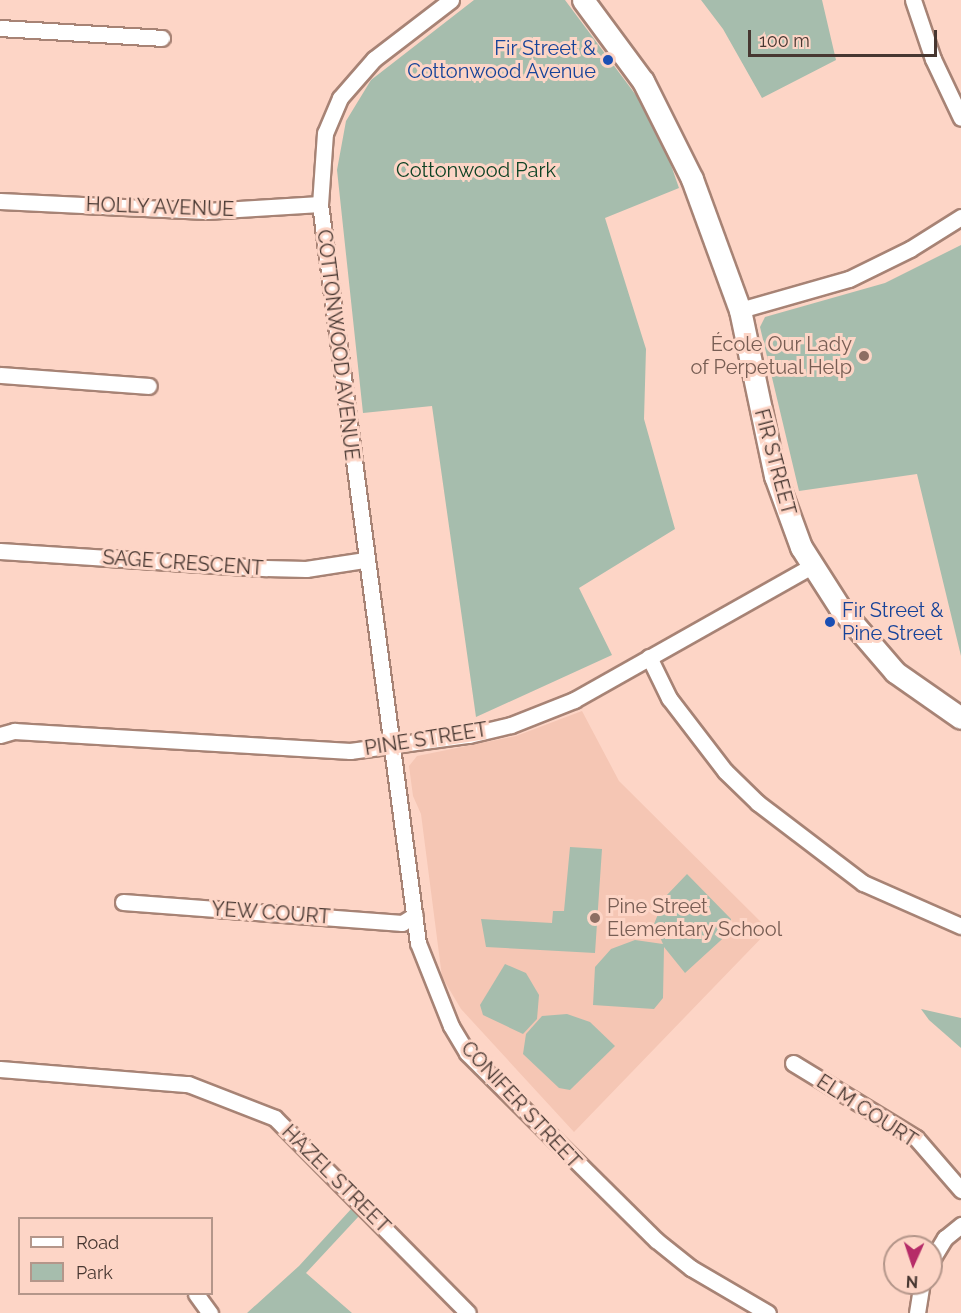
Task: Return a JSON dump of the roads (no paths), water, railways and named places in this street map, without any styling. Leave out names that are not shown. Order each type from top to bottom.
[{"type":"street","name":"COTTONWOOD AVENUE","points":[[390,743],[320,204],[326,133],[340,98],[374,59],[451,0]]},
{"type":"street","name":"FIR STREET","points":[[584,0],[644,81],[692,179],[740,310],[776,476],[801,547],[840,608],[895,672],[961,718]]},
{"type":"street","points":[[913,0],[933,59],[961,118]]},
{"type":"street","points":[[0,28],[162,38]]},
{"type":"street","name":"HOLLY AVENUE","points":[[0,201],[206,211],[320,204]]},
{"type":"street","points":[[740,310],[849,279],[900,255],[961,217]]},
{"type":"street","points":[[0,375],[149,386]]},
{"type":"street","name":"SAGE CRESCENT","points":[[0,551],[306,569],[365,560]]},
{"type":"street","name":"PINE STREET","points":[[0,735],[14,731],[350,751],[390,743],[469,735],[511,725],[574,700],[812,566]]},
{"type":"street","points":[[649,657],[669,698],[724,771],[758,803],[863,883],[961,926]]},
{"type":"street","name":"CONIFER STREET","points":[[390,743],[416,915],[418,943],[432,981],[467,1053],[656,1240],[692,1268],[768,1313]]},
{"type":"street","name":"YEW COURT","points":[[123,902],[402,923],[416,915]]},
{"type":"street","name":"ELM COURT","points":[[793,1064],[916,1138],[961,1190]]},
{"type":"street","name":"HAZEL STREET","points":[[0,1070],[188,1084],[276,1118],[468,1313]]},
{"type":"street","points":[[943,1241],[961,1225]]},
{"type":"street","points":[[197,1295],[210,1313]]},
{"type":"street","points":[[917,1313],[920,1295]]},
{"type":"place","name":"Fir Street & Cottonwood Avenue","points":[[608,60]]},
{"type":"place","name":"École Our Lady of Perpetual Help","points":[[864,356]]},
{"type":"place","name":"Fir Street & Pine Street","points":[[830,622]]},
{"type":"place","name":"Pine Street Elementary School","points":[[595,918]]},
{"type":"park label","name":"Cottonwood Park","points":[[476,170]]}]
